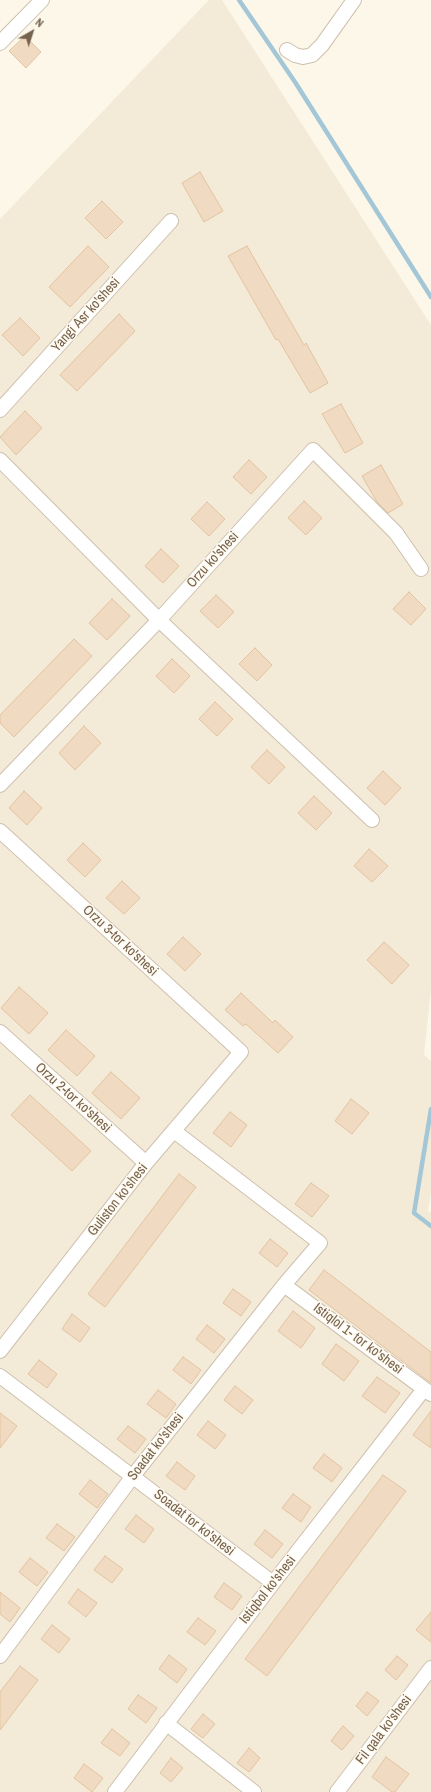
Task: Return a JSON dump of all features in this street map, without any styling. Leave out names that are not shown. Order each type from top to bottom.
[{"type":"street","points":[[0,43],[42,0]]},
{"type":"street","points":[[287,50],[295,55],[303,57],[312,54],[322,45],[354,0]]},
{"type":"street","name":"Yangi Asr ko'shesi","points":[[0,410],[172,221]]},
{"type":"street","name":"Orzu ko'shesi","points":[[0,785],[160,620],[313,450],[396,533],[421,569]]},
{"type":"street","points":[[0,460],[160,620],[372,820]]},
{"type":"street","name":"Orzu 3-tor ko'shesi","points":[[0,831],[241,1052]]},
{"type":"street","name":"Orzu 2-tor ko'shesi","points":[[0,1032],[146,1163]]},
{"type":"street","name":"Guliston ko'shesi","points":[[0,1351],[146,1163],[241,1052]]},
{"type":"street","name":"Soadat ko'shesi","points":[[0,1656],[133,1476],[284,1284],[320,1243],[174,1131]]},
{"type":"street","name":"Istiqlol 1- tor ko'shesi","points":[[284,1284],[427,1392]]},
{"type":"street","name":"Soadat tor ko'shesi","points":[[0,1376],[273,1583]]},
{"type":"street","name":"Istiqbol ko'shesi","points":[[115,1792],[273,1583],[427,1392]]},
{"type":"street","name":"Fil qala ko'shesi","points":[[337,1792],[431,1668]]},
{"type":"street","points":[[166,1723],[254,1792]]},
{"type":"shaded area","points":[[209,0],[222,0],[431,325],[431,989],[424,1055],[431,1061],[431,1192],[428,1211],[431,1213],[431,1792],[0,1792],[0,219]]},
{"type":"building","points":[[25,36],[41,52],[26,68],[9,51]]},
{"type":"building","points":[[200,172],[223,211],[204,222],[182,183]]},
{"type":"building","points":[[102,201],[123,222],[106,239],[85,218]]},
{"type":"building","points":[[88,246],[109,267],[70,307],[49,287]]},
{"type":"building","points":[[247,246],[304,345],[306,343],[328,383],[310,393],[278,339],[276,340],[228,256]]},
{"type":"building","points":[[119,314],[135,331],[77,391],[60,375]]},
{"type":"building","points":[[20,318],[40,338],[23,356],[2,335]]},
{"type":"building","points":[[341,404],[363,443],[345,453],[322,414]]},
{"type":"building","points":[[25,411],[42,428],[16,455],[0,437]]},
{"type":"building","points":[[249,460],[267,477],[251,494],[233,477]]},
{"type":"building","points":[[381,465],[403,504],[388,513],[377,502],[362,476]]},
{"type":"building","points":[[304,501],[322,518],[306,535],[288,518]]},
{"type":"building","points":[[207,502],[225,519],[209,536],[191,519]]},
{"type":"building","points":[[161,549],[179,566],[163,583],[145,566]]},
{"type":"building","points":[[409,592],[426,609],[411,625],[393,609]]},
{"type":"building","points":[[216,595],[234,612],[218,628],[200,611]]},
{"type":"building","points":[[112,599],[130,616],[107,640],[89,623]]},
{"type":"building","points":[[74,639],[92,656],[14,737],[0,723],[0,715]]},
{"type":"building","points":[[255,648],[272,665],[257,681],[239,664]]},
{"type":"building","points":[[172,659],[190,676],[174,693],[156,676]]},
{"type":"building","points":[[215,702],[233,719],[217,736],[199,719]]},
{"type":"building","points":[[84,726],[101,743],[75,770],[59,753]]},
{"type":"building","points":[[267,750],[285,767],[269,784],[251,767]]},
{"type":"building","points":[[383,771],[401,788],[385,805],[367,788]]},
{"type":"building","points":[[24,791],[42,808],[27,825],[9,808]]},
{"type":"building","points":[[314,796],[332,813],[316,830],[298,813]]},
{"type":"building","points":[[83,843],[101,860],[85,877],[67,860]]},
{"type":"building","points":[[369,849],[388,866],[372,882],[354,866]]},
{"type":"building","points":[[122,881],[140,898],[124,914],[106,898]]},
{"type":"building","points":[[183,937],[201,954],[185,971],[167,954]]},
{"type":"building","points":[[384,942],[409,965],[392,984],[367,960]]},
{"type":"building","points":[[19,987],[48,1013],[29,1034],[1,1008]]},
{"type":"building","points":[[241,993],[273,1023],[275,1020],[293,1037],[278,1053],[246,1024],[243,1026],[225,1010]]},
{"type":"building","points":[[66,1030],[95,1056],[77,1076],[48,1050]]},
{"type":"building","points":[[111,1072],[140,1098],[121,1119],[92,1093]]},
{"type":"building","points":[[30,1095],[91,1151],[72,1171],[11,1115]]},
{"type":"building","points":[[351,1099],[369,1113],[352,1134],[335,1121]]},
{"type":"building","points":[[230,1112],[247,1125],[231,1147],[213,1133]]},
{"type":"building","points":[[179,1174],[196,1187],[105,1307],[88,1294]]},
{"type":"building","points":[[311,1183],[329,1196],[312,1217],[295,1204]]},
{"type":"building","points":[[270,1239],[288,1253],[277,1267],[259,1253]]},
{"type":"building","points":[[324,1270],[431,1352],[431,1383],[309,1290]]},
{"type":"building","points":[[233,1289],[251,1302],[241,1316],[223,1303]]},
{"type":"building","points":[[293,1311],[315,1328],[301,1348],[278,1331]]},
{"type":"building","points":[[72,1314],[90,1328],[80,1342],[62,1329]]},
{"type":"building","points":[[207,1325],[225,1339],[214,1353],[196,1339]]},
{"type":"building","points":[[336,1344],[359,1361],[344,1381],[322,1364]]},
{"type":"building","points":[[183,1357],[201,1370],[191,1384],[173,1370]]},
{"type":"building","points":[[39,1360],[57,1374],[47,1388],[28,1374]]},
{"type":"building","points":[[377,1377],[400,1393],[385,1413],[362,1396]]},
{"type":"building","points":[[235,1386],[253,1400],[242,1414],[224,1400]]},
{"type":"building","points":[[158,1390],[176,1404],[166,1418],[147,1404]]},
{"type":"building","points":[[431,1411],[431,1448],[413,1435]]},
{"type":"building","points":[[0,1413],[17,1426],[0,1448]]},
{"type":"building","points":[[208,1421],[226,1435],[215,1449],[197,1435]]},
{"type":"building","points":[[128,1426],[146,1439],[135,1453],[117,1439]]},
{"type":"building","points":[[324,1454],[342,1468],[332,1482],[313,1468]]},
{"type":"building","points":[[177,1462],[195,1476],[185,1490],[166,1476]]},
{"type":"building","points":[[383,1475],[406,1491],[267,1676],[245,1659]]},
{"type":"building","points":[[90,1480],[108,1494],[97,1508],[79,1494]]},
{"type":"building","points":[[293,1494],[311,1507],[301,1522],[282,1508]]},
{"type":"building","points":[[136,1515],[154,1529],[144,1543],[125,1529]]},
{"type":"building","points":[[57,1524],[75,1537],[64,1551],[46,1538]]},
{"type":"building","points":[[265,1530],[283,1544],[272,1558],[254,1544]]},
{"type":"building","points":[[105,1556],[123,1569],[112,1583],[94,1570]]},
{"type":"building","points":[[30,1558],[48,1572],[37,1586],[19,1572]]},
{"type":"building","points":[[224,1583],[242,1596],[232,1610],[214,1597]]},
{"type":"building","points":[[78,1589],[97,1603],[86,1617],[68,1603]]},
{"type":"building","points":[[0,1592],[20,1608],[10,1622],[0,1614]]},
{"type":"building","points":[[431,1612],[431,1642],[416,1630]]},
{"type":"building","points":[[198,1618],[216,1631],[205,1645],[187,1632]]},
{"type":"building","points":[[52,1625],[70,1639],[59,1653],[41,1639]]},
{"type":"building","points":[[169,1655],[187,1669],[177,1683],[159,1669]]},
{"type":"building","points":[[397,1656],[408,1665],[396,1680],[385,1670]]},
{"type":"building","points":[[20,1666],[38,1680],[0,1730],[0,1692]]},
{"type":"building","points":[[367,1692],[379,1701],[367,1716],[356,1706]]},
{"type":"building","points":[[138,1695],[157,1708],[146,1723],[128,1709]]},
{"type":"building","points":[[203,1714],[215,1724],[203,1738],[191,1729]]},
{"type":"building","points":[[343,1726],[354,1736],[342,1750],[331,1741]]},
{"type":"building","points":[[112,1729],[130,1743],[120,1756],[101,1743]]},
{"type":"building","points":[[249,1748],[260,1758],[249,1772],[237,1763]]},
{"type":"building","points":[[386,1757],[409,1774],[395,1792],[392,1792],[372,1777]]},
{"type":"building","points":[[171,1758],[183,1768],[171,1782],[160,1773]]},
{"type":"building","points":[[84,1764],[103,1778],[92,1792],[74,1778]]},
{"type":"waterway","points":[[239,0],[295,82],[431,297]]},
{"type":"waterway","points":[[431,1109],[414,1213],[431,1226]]}]
